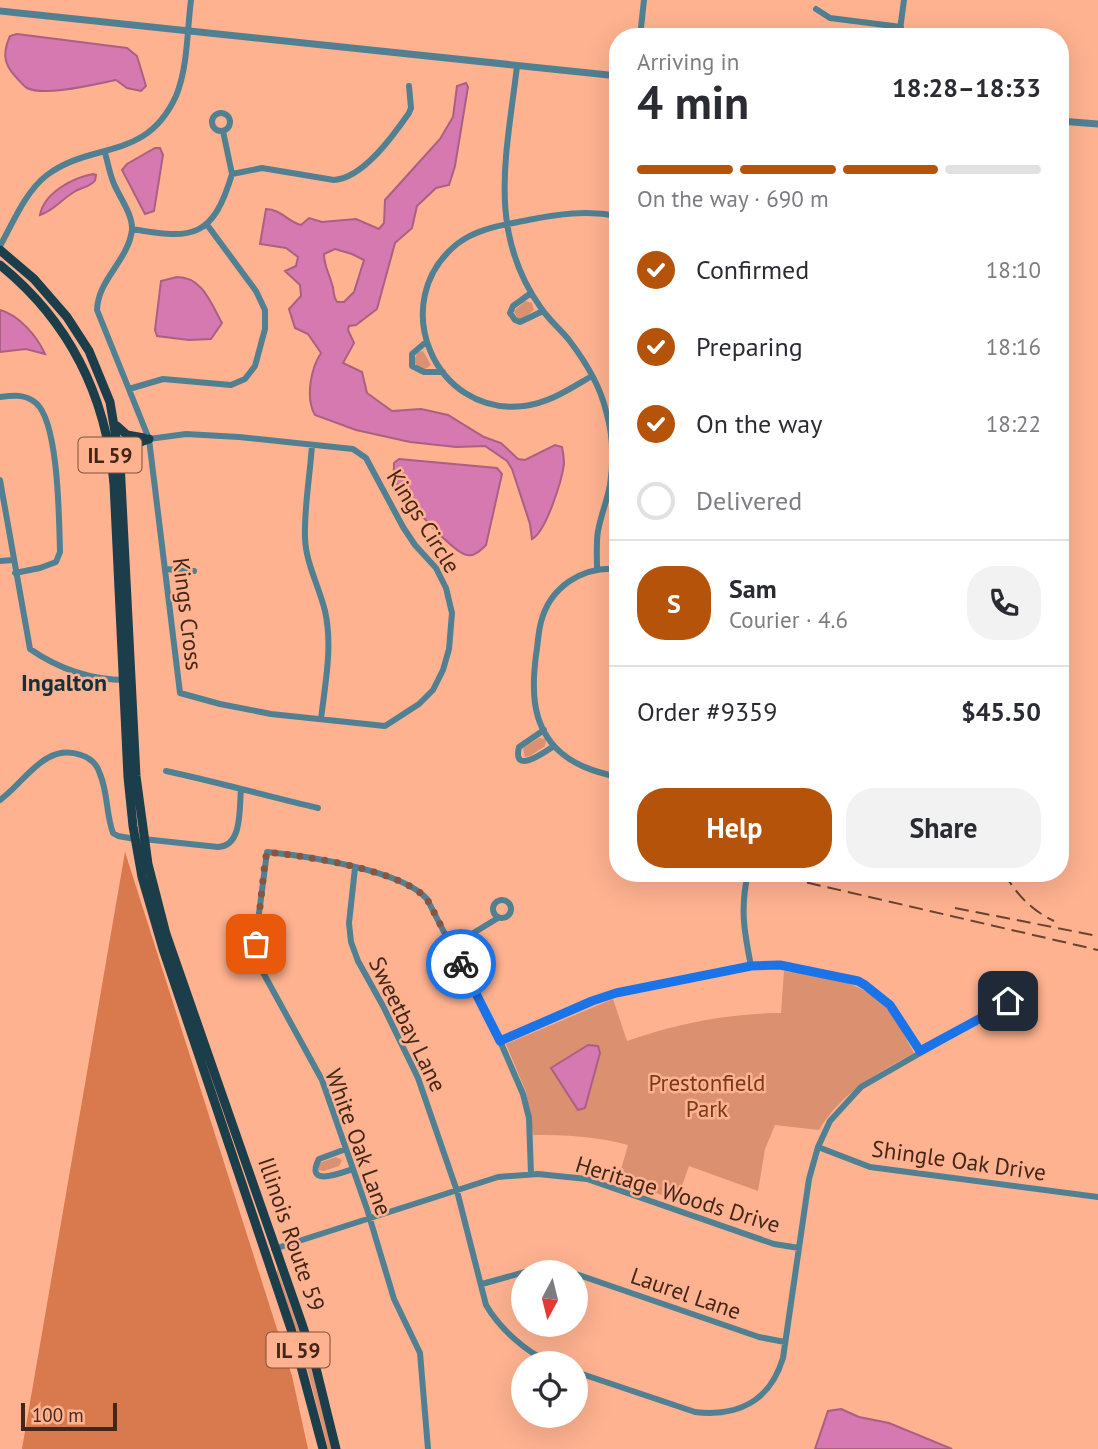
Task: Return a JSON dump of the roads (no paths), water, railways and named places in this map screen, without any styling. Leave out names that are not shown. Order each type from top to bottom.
[{"type":"main road","name":"IL 59","points":[[0,248],[42,287],[76,330],[97,368],[114,421],[121,478],[128,703],[139,839]]},
{"type":"main road","name":"IL 59","points":[[0,265],[33,295],[56,321],[81,362],[102,415],[113,475],[127,680]]},
{"type":"main road","points":[[114,421],[127,435],[149,439]]},
{"type":"main road","points":[[121,478],[128,450],[132,445],[149,439]]},
{"type":"main road","name":"Illinois Route 59","points":[[139,839],[159,911],[315,1364],[336,1449]]},
{"type":"main road","name":"Illinois Route 59","points":[[139,839],[153,918],[304,1370],[323,1449]]},
{"type":"street","points":[[0,248],[28,197],[47,175],[74,161],[105,153],[140,138],[153,129],[166,113],[179,86],[191,0]]},
{"type":"street","points":[[641,28],[643,0]]},
{"type":"street","points":[[816,9],[830,18],[901,27],[904,0]]},
{"type":"street","points":[[0,11],[609,75]]},
{"type":"street","points":[[517,66],[503,200],[514,257],[531,293],[569,340],[592,376],[606,409],[609,430]]},
{"type":"street","points":[[232,174],[262,168],[334,180],[348,178],[358,173],[409,113],[409,86]]},
{"type":"street","points":[[1069,122],[1098,124]]},
{"type":"street","points":[[132,229],[179,235],[208,226],[219,209],[232,174],[223,131]]},
{"type":"street","points":[[105,153],[132,229],[122,257],[101,288],[97,310],[149,439],[186,434],[312,445],[305,538],[307,557],[325,608],[328,629],[321,719]]},
{"type":"street","points":[[592,376],[547,401],[515,407],[489,404],[475,398],[461,390],[433,359],[426,342],[424,302],[431,278],[441,262],[457,244],[470,236],[506,225],[572,213],[609,215]]},
{"type":"street","points":[[129,389],[163,379],[231,385],[245,379],[255,366],[265,329],[265,310],[256,291],[208,226]]},
{"type":"street","points":[[531,293],[513,306],[510,313],[512,317],[520,322],[543,311]]},
{"type":"street","points":[[426,342],[412,354],[412,366],[424,372],[443,372]]},
{"type":"street","points":[[0,397],[23,396],[39,406],[57,476],[60,552],[56,562],[15,573]]},
{"type":"street","name":"Kings Cross","points":[[149,439],[180,693],[267,713]]},
{"type":"street","name":"Kings Circle","points":[[267,713],[385,726],[419,704],[433,690],[449,649],[452,613],[446,588],[436,568],[403,527],[366,458],[353,449],[312,445]]},
{"type":"street","points":[[0,480],[15,573],[32,650],[67,670],[109,680],[127,680]]},
{"type":"street","points":[[597,568],[597,537],[609,489]]},
{"type":"street","points":[[0,561],[13,559]]},
{"type":"street","points":[[609,569],[597,568],[581,573],[565,583],[551,600],[541,622],[533,686],[534,705],[554,746],[587,768],[609,774]]},
{"type":"street","points":[[165,569],[194,571]]},
{"type":"street","points":[[544,730],[519,747],[519,758],[531,760],[554,746]]},
{"type":"street","points":[[0,800],[46,758],[59,753],[79,754],[92,760],[100,773],[113,833],[139,839],[218,847],[232,843],[236,833],[241,789]]},
{"type":"street","points":[[166,771],[318,808]]},
{"type":"street","name":"White Oak Lane","points":[[355,868],[296,855],[267,852],[256,944],[260,967],[322,1080],[394,1299],[420,1353],[428,1449]]},
{"type":"street","points":[[355,868],[388,876],[419,890],[427,899],[500,1041],[523,1094],[529,1118],[531,1174]]},
{"type":"street","name":"Sweetbay Lane","points":[[355,868],[349,923],[354,952],[418,1078],[457,1191],[486,1305],[492,1316],[529,1351]]},
{"type":"street","points":[[746,882],[742,918],[751,966]]},
{"type":"street","points":[[452,946],[498,918]]},
{"type":"street","points":[[500,1041],[616,993],[751,966],[780,965],[858,981],[882,996],[890,1005],[920,1051]]},
{"type":"street","points":[[588,1376],[695,1412],[730,1412],[752,1402],[770,1385],[780,1366],[809,1179],[818,1147],[830,1121],[850,1097],[875,1078],[990,1013]]},
{"type":"street","name":"Shingle Oak Drive","points":[[818,1147],[870,1167],[1098,1198]]},
{"type":"street","points":[[346,1149],[319,1159],[317,1174],[328,1177],[353,1169]]},
{"type":"street","name":"Heritage Woods Drive","points":[[265,1252],[498,1177],[531,1174],[587,1179],[774,1244],[799,1248]]},
{"type":"street","name":"Laurel Lane","points":[[482,1284],[511,1276]]},
{"type":"street","name":"Laurel Lane","points":[[588,1278],[759,1337],[785,1342]]},
{"type":"railway","points":[[805,882],[1098,950]]},
{"type":"railway","points":[[1010,882],[1025,901],[1054,921]]},
{"type":"railway","points":[[955,908],[1098,936]]},
{"type":"district","name":"Ingalton","points":[[64,682]]},
{"type":"park label","name":"Prestonfield Park","points":[[707,1095]]}]
